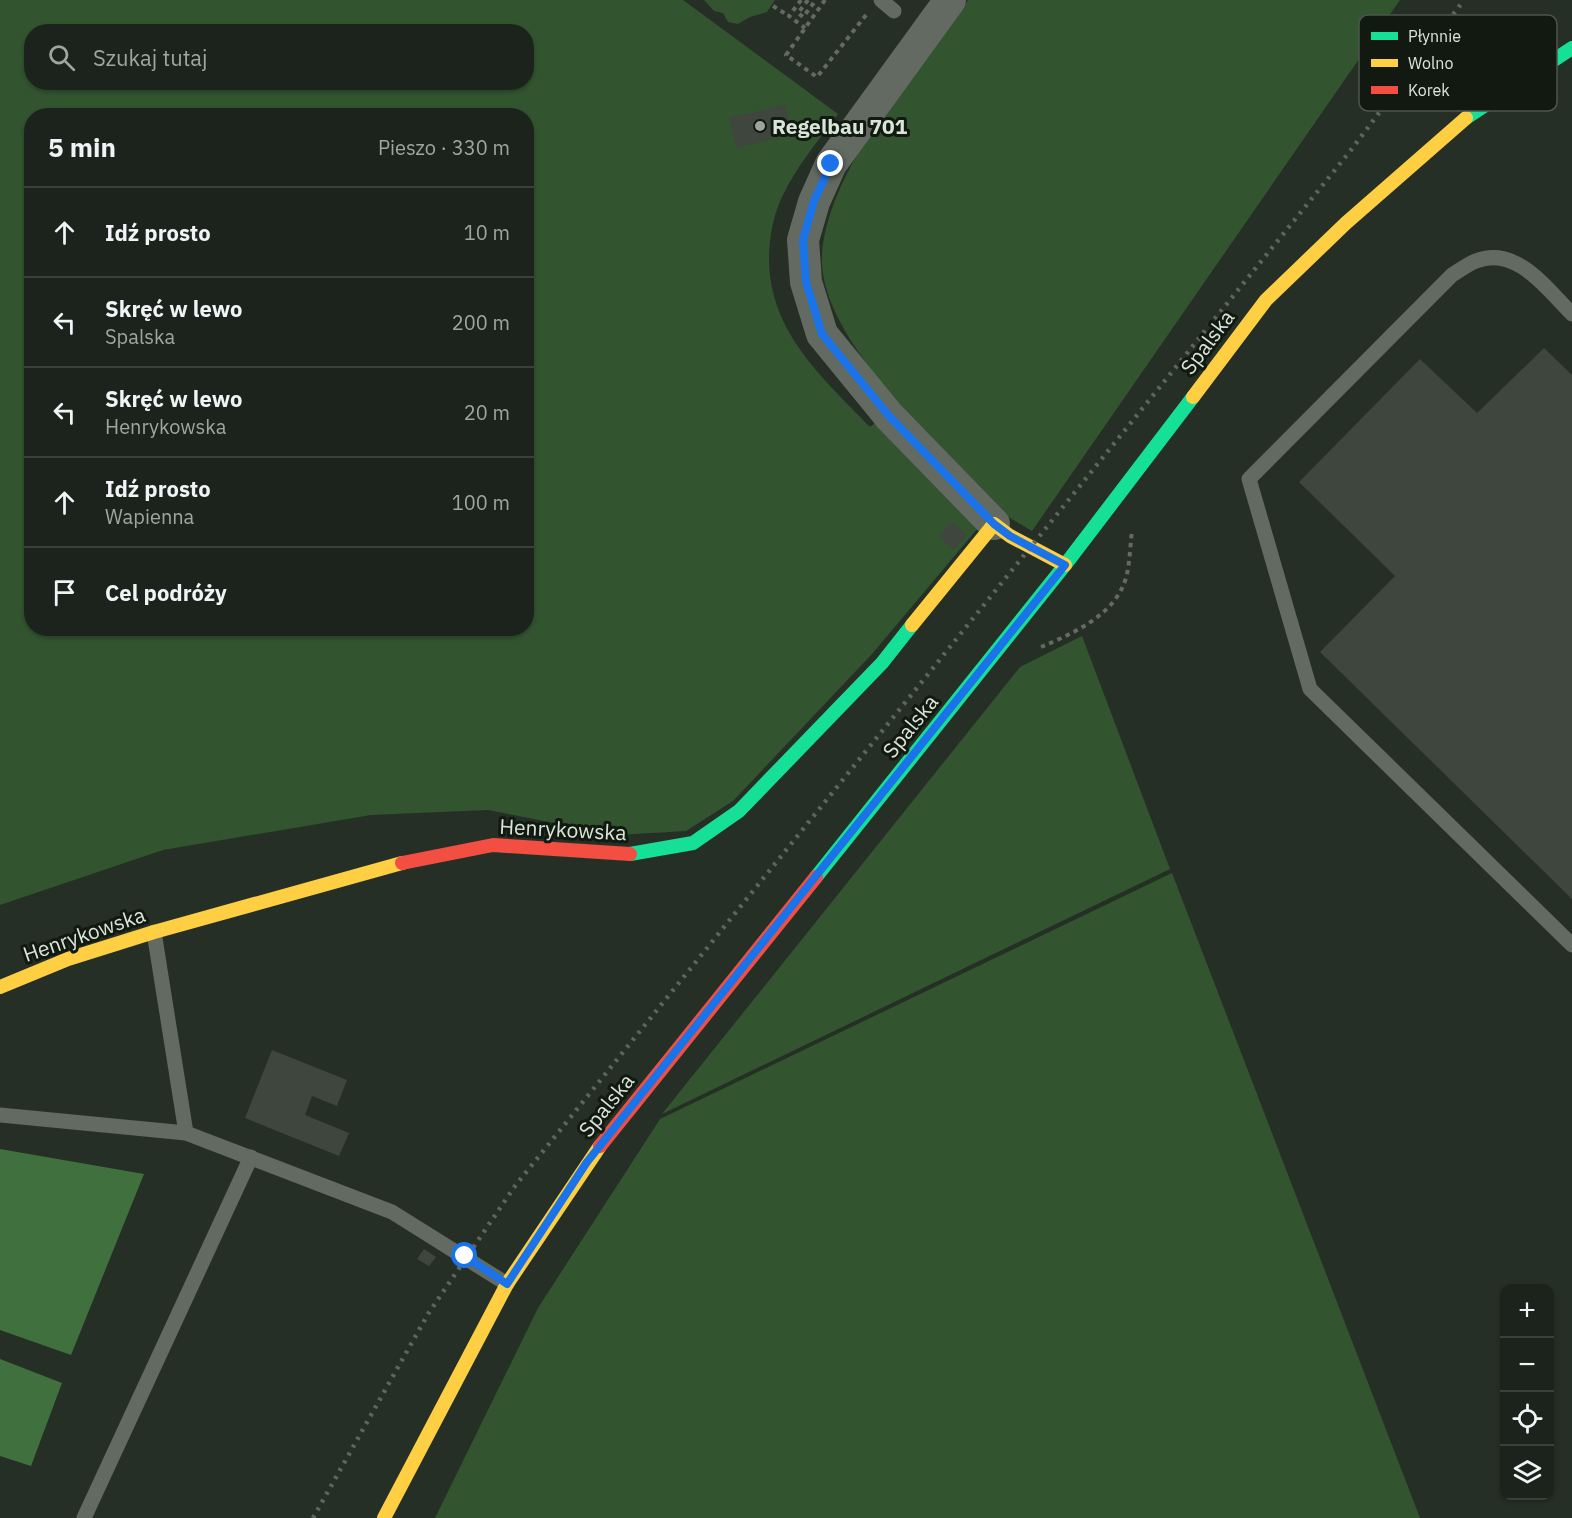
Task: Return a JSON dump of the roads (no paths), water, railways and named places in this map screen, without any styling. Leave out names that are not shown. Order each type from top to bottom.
[{"type":"street","points":[[950,0],[831,164],[814,201],[803,240],[806,282],[822,334],[889,416],[994,524],[1010,536],[1065,565]]},
{"type":"street","name":"Spalska","points":[[1557,58],[1572,48]]},
{"type":"street","name":"Spalska","points":[[384,1518],[507,1284],[587,1162],[1065,565],[1266,300],[1346,223],[1478,111]]},
{"type":"street","name":"Henrykowska","points":[[0,987],[68,959],[382,867],[493,845],[622,856],[693,843],[739,811],[882,663],[994,524]]},
{"type":"lane","points":[[876,4],[894,11]]},
{"type":"lane","points":[[1572,314],[1521,266],[1506,258],[1478,260],[1452,275],[1249,479],[1310,689],[1572,945]]},
{"type":"lane","points":[[154,932],[186,1133]]},
{"type":"lane","points":[[0,1115],[186,1133],[392,1212],[507,1284]]},
{"type":"lane","points":[[84,1518],[251,1157]]},
{"type":"railway","points":[[1453,15],[1464,0]]},
{"type":"railway","points":[[313,1518],[428,1314],[515,1186],[1380,111]]},
{"type":"place","name":"Regelbau 701","points":[[760,126]]}]
